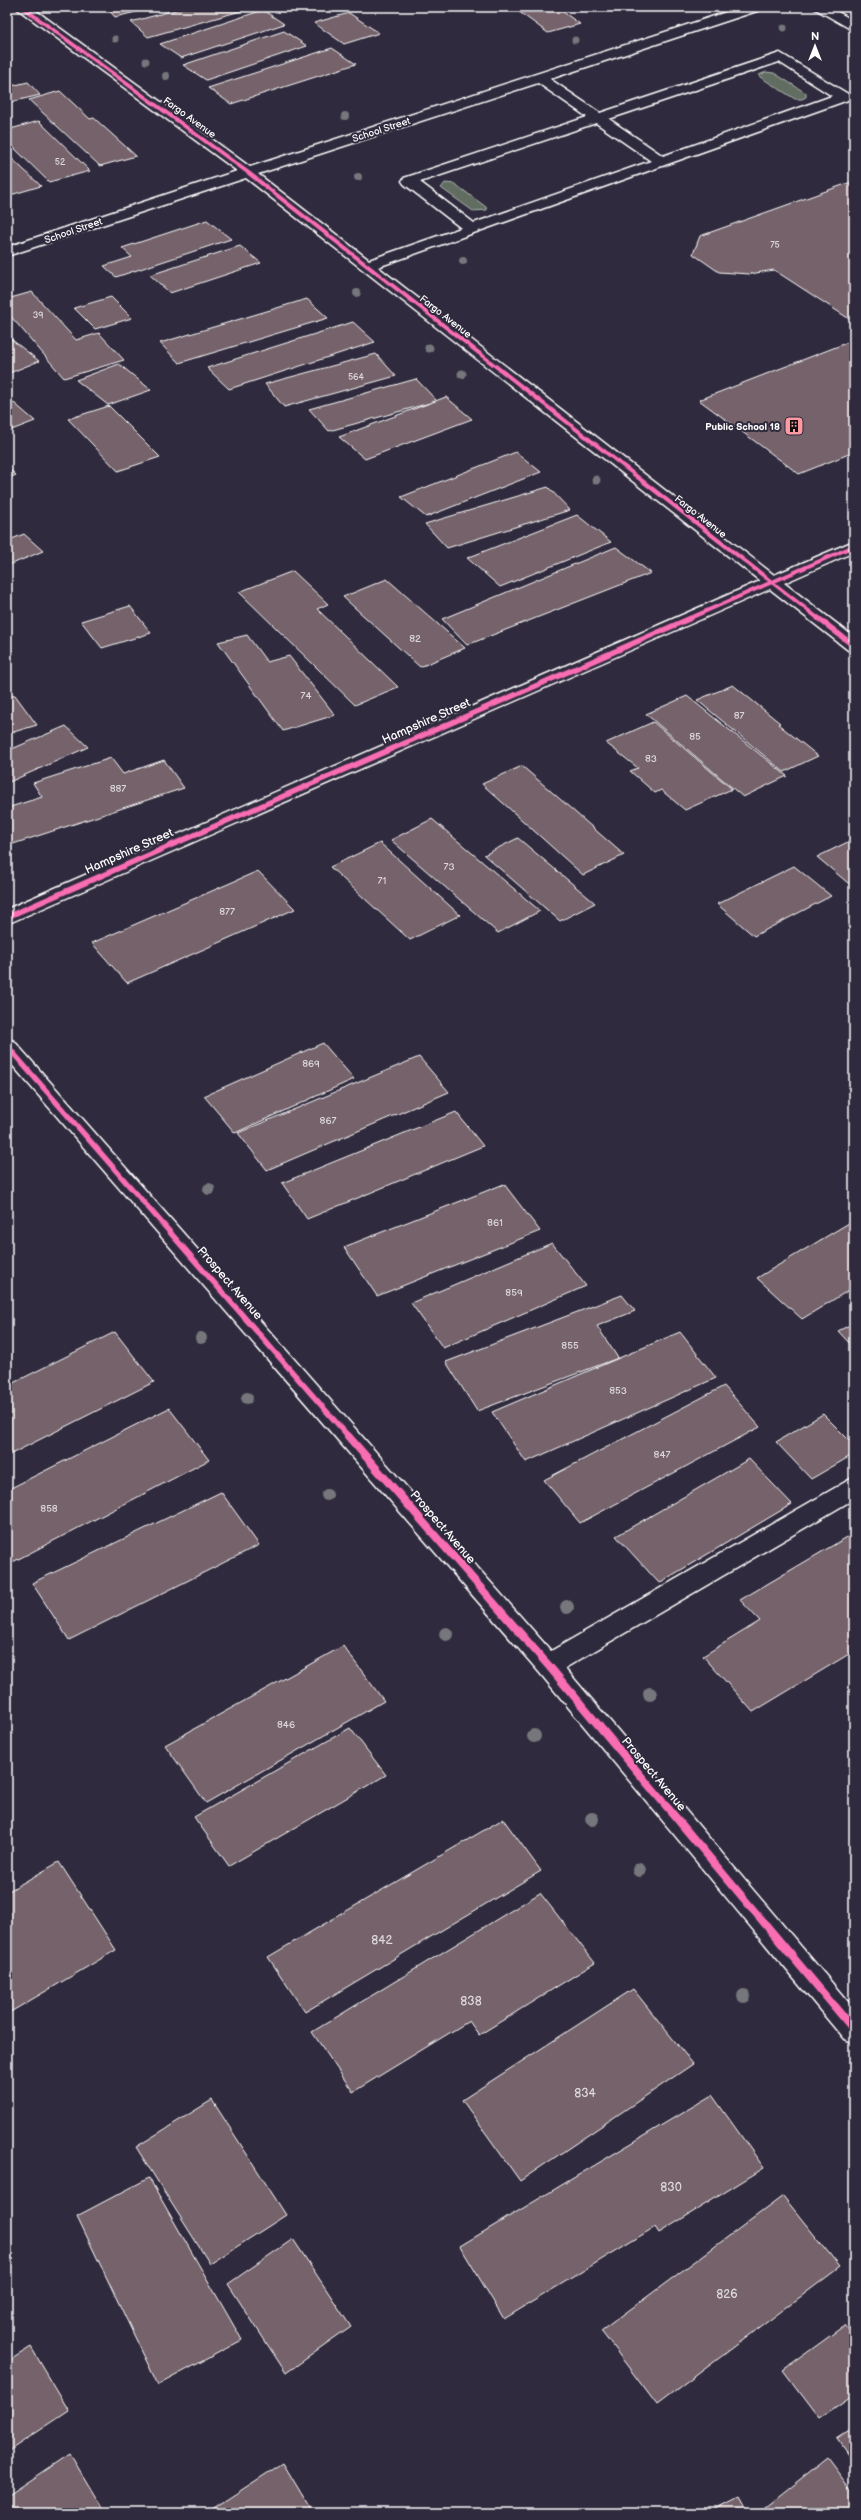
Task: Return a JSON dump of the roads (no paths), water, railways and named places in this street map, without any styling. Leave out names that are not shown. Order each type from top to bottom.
[{"type":"street","name":"Fargo Avenue","points":[[22,7],[246,171],[365,266],[854,646]]},
{"type":"street","name":"School Street","points":[[7,252],[246,171],[540,78],[755,7]]},
{"type":"street","points":[[818,7],[854,27]]},
{"type":"street","points":[[472,229],[409,181],[780,57],[849,95]]},
{"type":"street","points":[[540,78],[661,161]]},
{"type":"street","points":[[365,266],[849,95]]},
{"type":"street","name":"Hampshire Street","points":[[7,917],[854,546]]},
{"type":"street","name":"Prospect Avenue","points":[[7,1046],[548,1665],[854,2030]]},
{"type":"street","points":[[548,1665],[854,1487]]},
{"type":"place","name":"Public School 18","points":[[794,426]]}]
